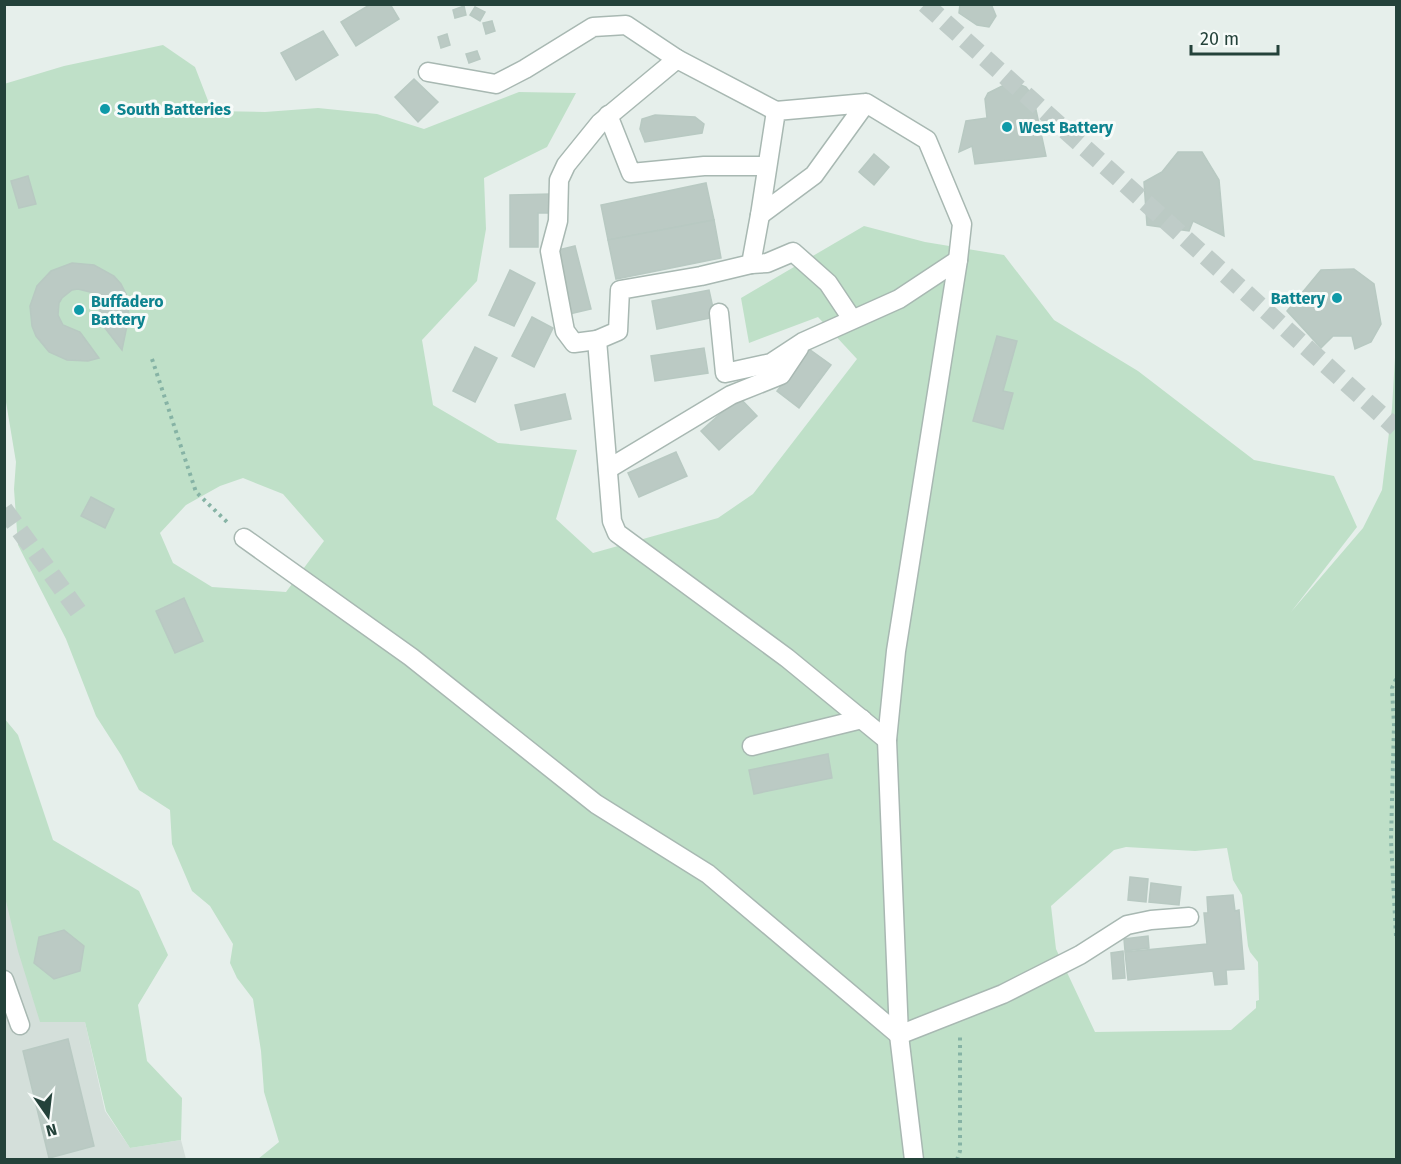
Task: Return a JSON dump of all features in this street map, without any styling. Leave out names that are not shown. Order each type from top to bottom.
[{"type":"lane","points":[[428,72],[496,84],[593,27],[626,26],[677,59],[776,111],[866,103],[927,140],[962,224],[896,651],[887,740],[899,1035],[914,1160]]},
{"type":"lane","points":[[677,59],[608,115],[562,171],[559,180],[558,221],[550,251],[566,331],[574,343],[597,340],[618,331],[620,290],[767,263],[793,252],[828,283],[852,319]]},
{"type":"lane","points":[[760,215],[814,175],[866,103]]},
{"type":"lane","points":[[752,264],[776,111]]},
{"type":"lane","points":[[608,115],[631,173],[704,166],[767,166]]},
{"type":"lane","points":[[725,373],[771,363],[803,342],[899,299],[958,260]]},
{"type":"lane","points":[[719,312],[725,373],[731,395]]},
{"type":"lane","points":[[597,340],[612,520],[617,533],[787,658],[887,740]]},
{"type":"lane","points":[[608,469],[731,395],[781,375],[803,342]]},
{"type":"lane","points":[[244,538],[411,657],[596,804],[708,874],[899,1035]]},
{"type":"lane","points":[[752,746],[862,719]]},
{"type":"lane","points":[[899,1035],[1003,994],[1080,955],[1127,925],[1189,916]]},
{"type":"lane","points":[[4,980],[20,1025]]},
{"type":"path","points":[[152,359],[196,492],[244,538]]},
{"type":"path","points":[[1396,679],[1392,688],[1394,725],[1390,840],[1396,936]]},
{"type":"path","points":[[957,1160],[960,1151],[960,1011]]},
{"type":"shaded area","points":[[4,891],[85,1022],[105,1111],[130,1148],[181,1140],[186,1159],[5,1159]]},
{"type":"green space","points":[[163,45],[195,67],[212,111],[265,112],[318,108],[377,114],[424,129],[519,92],[576,93],[547,147],[484,178],[486,229],[477,281],[422,340],[433,405],[498,443],[577,450],[556,519],[593,553],[718,518],[753,494],[857,359],[818,317],[749,343],[741,298],[864,226],[925,242],[1004,255],[1054,320],[1138,371],[1254,460],[1334,476],[1357,527],[1291,612],[1363,528],[1382,490],[1392,408],[1396,341],[1396,1159],[258,1159],[279,1142],[264,1092],[261,1051],[253,999],[237,978],[230,963],[233,944],[210,906],[192,891],[172,844],[170,810],[139,790],[121,755],[96,716],[66,639],[18,545],[14,489],[16,462],[4,390],[4,84],[64,66]],"holes":[[[243,478],[283,494],[324,541],[286,592],[212,587],[173,563],[160,533],[186,505],[220,486]],[[1126,847],[1195,851],[1227,848],[1233,880],[1242,895],[1248,946],[1258,962],[1259,1000],[1256,1001],[1256,1008],[1231,1030],[1095,1032],[1056,949],[1051,906],[1114,850]]]},
{"type":"green space","points":[[4,718],[18,735],[53,840],[139,891],[168,955],[138,1005],[147,1061],[182,1098],[181,1140],[130,1148],[106,1111],[85,1022],[40,1022],[18,951],[5,897]]},
{"type":"building","points":[[371,4],[390,4],[399,19],[356,46],[341,22]]},
{"type":"building","points":[[960,4],[991,4],[996,16],[989,27],[977,25],[959,13]]},
{"type":"building","points":[[464,6],[466,15],[455,18],[453,10]]},
{"type":"building","points":[[475,7],[485,12],[480,21],[470,15]]},
{"type":"building","points":[[492,21],[495,31],[486,34],[483,23]]},
{"type":"building","points":[[323,31],[338,55],[296,80],[281,53]]},
{"type":"building","points":[[447,34],[450,45],[441,48],[438,37]]},
{"type":"building","points":[[477,51],[480,59],[469,63],[466,54]]},
{"type":"building","points":[[414,79],[438,102],[418,122],[395,97]]},
{"type":"building","points":[[1012,81],[1026,87],[1033,96],[1046,156],[975,164],[972,146],[959,152],[966,121],[987,118],[985,99],[988,93]]},
{"type":"building","points":[[655,115],[695,117],[704,124],[702,133],[645,142],[640,129],[642,119]]},
{"type":"building","points":[[1178,152],[1202,152],[1219,180],[1224,236],[1193,221],[1189,231],[1147,225],[1144,182],[1162,172]]},
{"type":"building","points":[[874,154],[889,167],[874,185],[859,172]]},
{"type":"building","points":[[28,176],[36,204],[19,208],[11,181]]},
{"type":"building","points":[[706,183],[714,220],[608,240],[601,205]]},
{"type":"building","points":[[551,194],[552,213],[538,213],[538,247],[510,247],[510,195]]},
{"type":"building","points":[[714,220],[721,258],[616,279],[608,240]]},
{"type":"building","points":[[575,246],[591,309],[569,314],[554,251]]},
{"type":"building","points":[[72,263],[94,265],[114,276],[121,284],[126,294],[129,316],[122,350],[98,319],[100,307],[95,296],[78,289],[72,290],[62,298],[58,315],[63,325],[80,332],[99,358],[88,361],[67,360],[49,352],[36,336],[32,326],[30,306],[37,286],[51,271]]},
{"type":"building","name":"Battery","points":[[1354,269],[1374,284],[1381,324],[1371,342],[1355,349],[1352,336],[1333,336],[1321,348],[1287,311],[1321,270]]},
{"type":"building","points":[[510,270],[535,283],[514,326],[489,315]]},
{"type":"building","points":[[709,290],[715,317],[657,329],[652,301]]},
{"type":"building","points":[[532,317],[553,328],[534,367],[512,356]]},
{"type":"building","points":[[997,336],[1017,341],[1003,391],[1013,393],[1003,429],[973,421]]},
{"type":"building","points":[[475,347],[497,358],[475,402],[453,391]]},
{"type":"building","points":[[704,348],[708,373],[655,381],[651,356]]},
{"type":"building","points":[[809,349],[831,365],[799,408],[777,391]]},
{"type":"building","points":[[565,394],[571,419],[521,430],[515,405]]},
{"type":"building","points":[[739,397],[757,416],[719,450],[701,431]]},
{"type":"building","points":[[676,452],[687,476],[639,497],[628,473]]},
{"type":"building","points":[[91,497],[114,509],[105,528],[81,516]]},
{"type":"building","points":[[184,598],[203,641],[175,653],[156,611]]},
{"type":"building","points":[[828,754],[832,778],[754,794],[749,770]]},
{"type":"building","points":[[1130,877],[1148,879],[1146,902],[1128,900]]},
{"type":"building","points":[[1151,883],[1181,887],[1179,905],[1149,902]]},
{"type":"building","points":[[1233,895],[1235,911],[1239,910],[1244,969],[1226,970],[1227,984],[1215,985],[1213,971],[1128,980],[1125,952],[1207,944],[1204,913],[1208,913],[1207,897]]},
{"type":"building","points":[[64,930],[84,946],[80,971],[54,979],[34,963],[39,937]]},
{"type":"building","points":[[1148,936],[1149,948],[1125,951],[1124,939]]},
{"type":"building","points":[[1123,951],[1125,978],[1113,979],[1111,953]]},
{"type":"building","points":[[68,1039],[94,1146],[49,1158],[23,1051]]},
{"type":"tunnel","points":[[925,4],[1396,428]]},
{"type":"tunnel","points":[[4,509],[81,615]]},
{"type":"place","name":"South Batteries","points":[[105,109]]},
{"type":"place","name":"West Battery","points":[[1007,127]]},
{"type":"place","name":"Battery","points":[[1337,298]]},
{"type":"place","name":"Buffadero Battery","points":[[79,310]]}]
